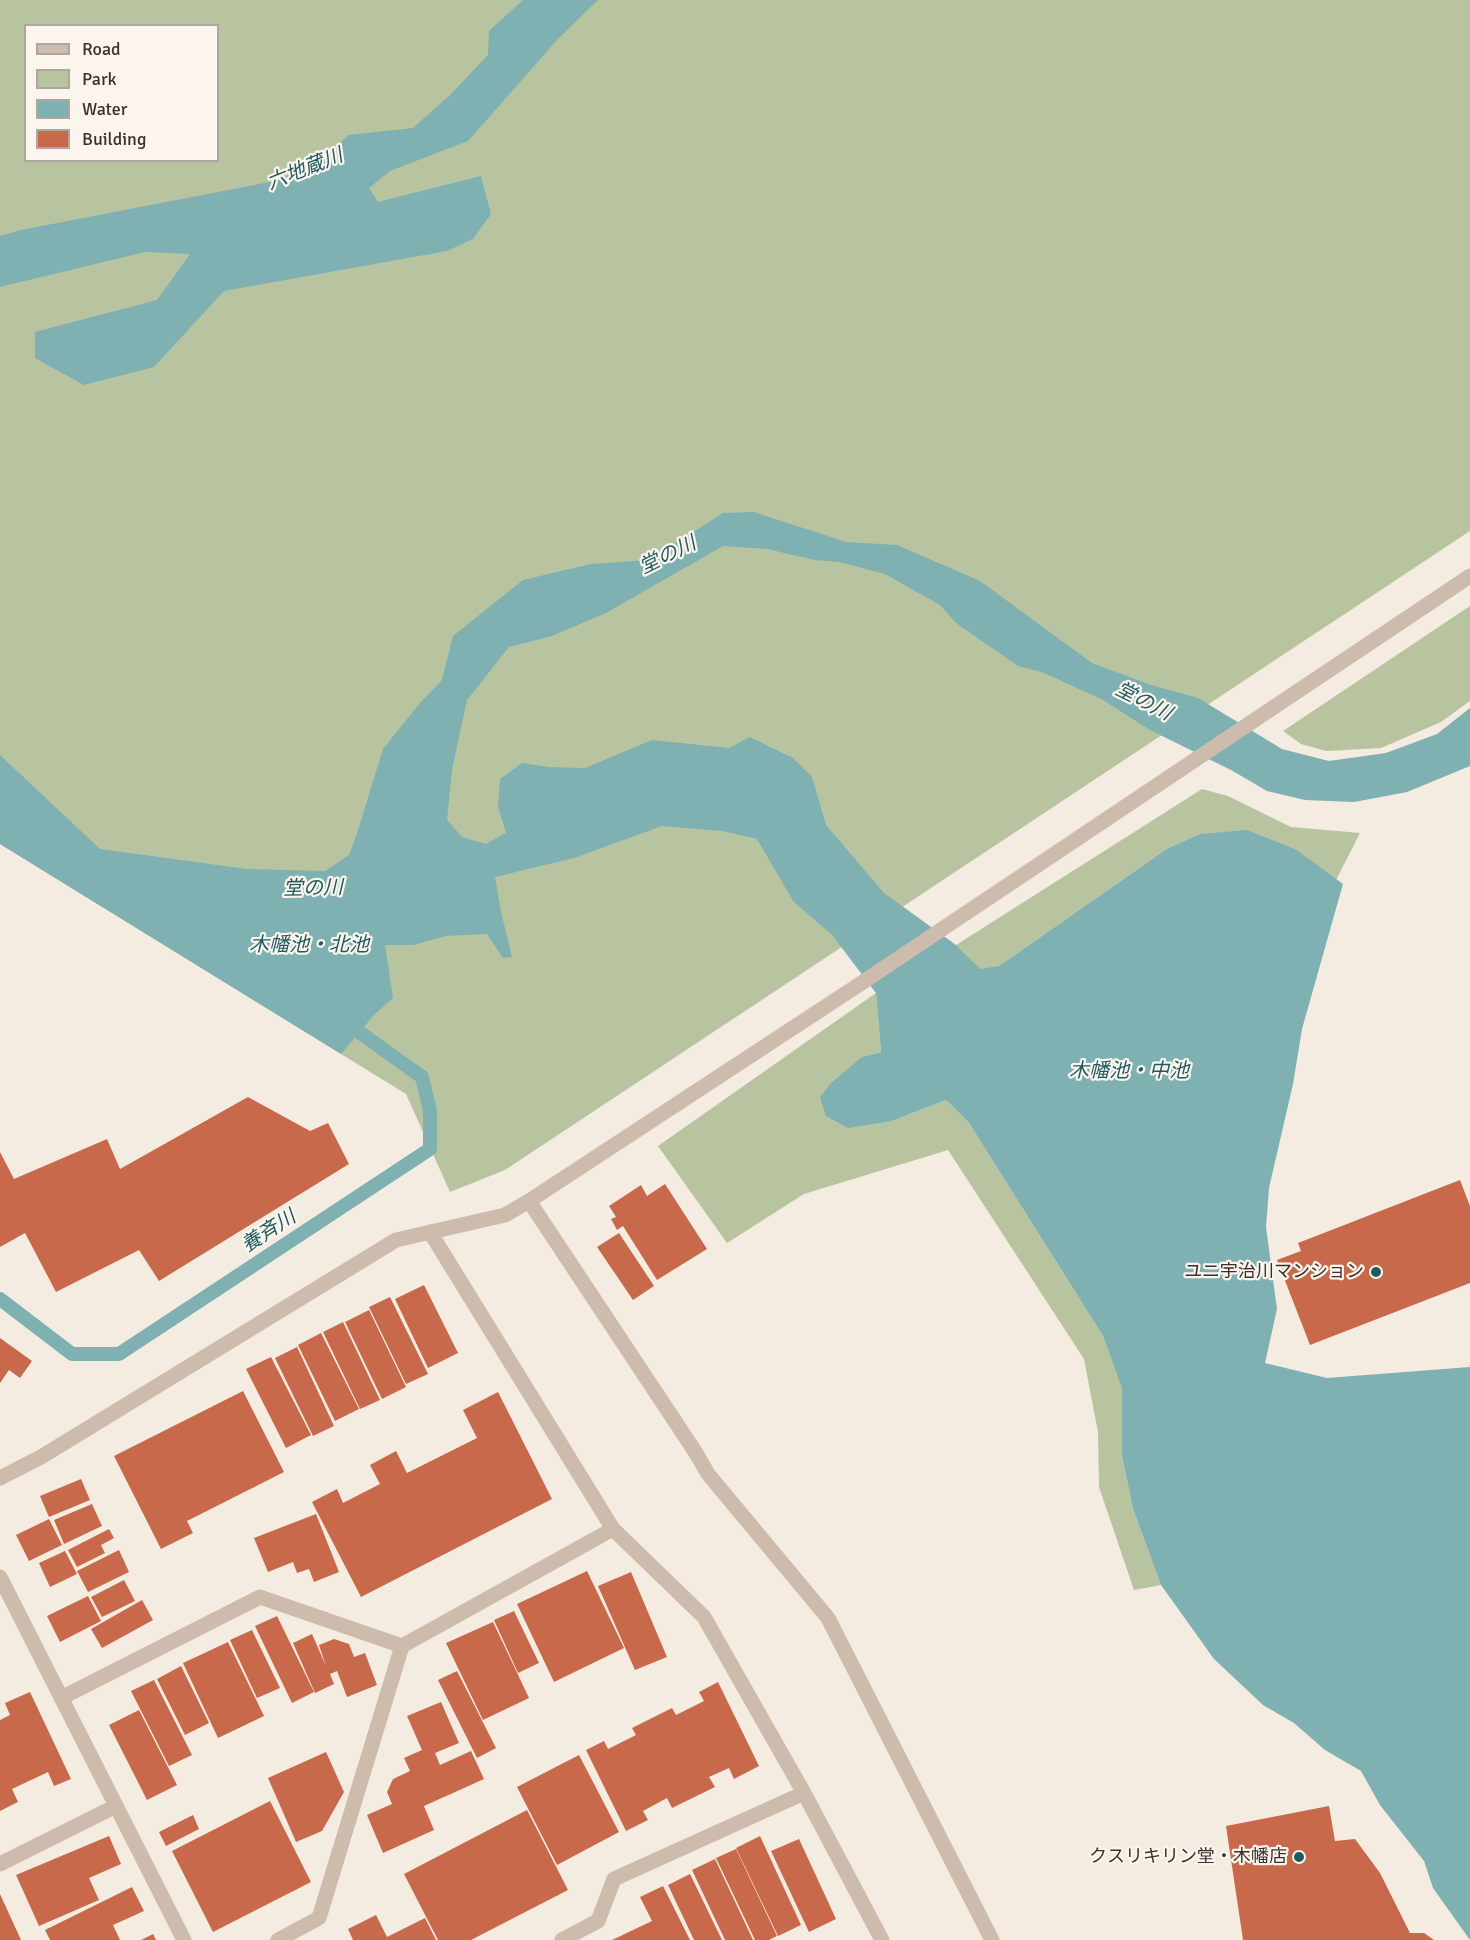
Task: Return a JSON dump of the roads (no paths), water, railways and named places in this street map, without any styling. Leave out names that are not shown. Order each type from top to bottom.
[{"type":"street","points":[[0,1478],[41,1457],[396,1240],[505,1215],[529,1201],[860,984],[1470,576]]},
{"type":"street","points":[[529,1201],[708,1474],[828,1618],[992,1940]]},
{"type":"street","points":[[430,1232],[613,1529],[704,1617],[804,1793],[882,1940]]},
{"type":"street","points":[[278,1940],[319,1918],[402,1646],[613,1529]]},
{"type":"street","points":[[0,1577],[184,1940]]},
{"type":"street","points":[[61,1698],[260,1597],[402,1646]]},
{"type":"street","points":[[562,1940],[598,1921],[614,1879],[804,1793]]},
{"type":"street","points":[[0,1864],[116,1806]]},
{"type":"water","name":"六地蔵川","points":[[523,0],[598,0],[557,40],[468,141],[390,171],[369,188],[378,202],[481,176],[491,214],[473,239],[447,251],[224,291],[154,367],[84,385],[35,358],[35,332],[157,300],[190,254],[145,252],[0,287],[0,236],[275,181],[322,161],[348,135],[413,128],[450,95],[488,55],[489,31]]},
{"type":"water","name":"木幡池・中池","points":[[754,512],[846,542],[897,545],[980,581],[1092,663],[1151,685],[1198,698],[1282,749],[1329,761],[1386,753],[1437,734],[1470,708],[1470,766],[1407,792],[1354,802],[1305,800],[1267,791],[1231,770],[1150,730],[1103,700],[1042,672],[1018,666],[956,623],[940,605],[885,574],[839,562],[815,560],[767,549],[723,546],[606,613],[552,636],[509,647],[467,700],[452,770],[447,820],[462,837],[486,844],[506,833],[498,807],[500,779],[522,763],[549,767],[585,768],[652,740],[729,748],[750,737],[793,758],[812,777],[826,825],[884,893],[956,945],[980,969],[999,966],[1168,848],[1200,834],[1247,830],[1297,850],[1343,884],[1302,1029],[1293,1084],[1269,1188],[1266,1227],[1277,1309],[1265,1363],[1327,1378],[1470,1367],[1470,1940],[1433,1888],[1424,1861],[1380,1805],[1361,1771],[1325,1750],[1294,1723],[1263,1705],[1214,1659],[1161,1585],[1133,1509],[1122,1456],[1122,1389],[1103,1336],[969,1123],[946,1100],[892,1121],[848,1128],[826,1116],[820,1098],[830,1084],[862,1057],[881,1052],[876,993],[832,935],[793,901],[757,839],[722,831],[662,826],[574,858],[495,877],[512,957],[503,958],[487,934],[446,936],[413,945],[385,945],[393,998],[374,1015],[341,1054],[0,844],[0,755],[100,849],[247,869],[325,871],[349,855],[383,749],[442,680],[453,636],[523,580],[591,564],[649,560],[723,513]]},
{"type":"waterway","name":"養斉川","points":[[0,1299],[72,1354],[119,1354],[430,1149],[430,1111],[422,1077],[359,1032]]},
{"type":"place","name":"ユニ宇治川マンション","points":[[1376,1272]]},
{"type":"place","name":"クスリキリン堂・木幡店","points":[[1299,1857]]},
{"type":"water label","name":"堂の川","points":[[668,556]]},
{"type":"water label","name":"堂の川","points":[[1143,702]]},
{"type":"water label","name":"堂の川","points":[[313,889]]},
{"type":"water label","name":"木幡池・北池","points":[[309,946]]}]
